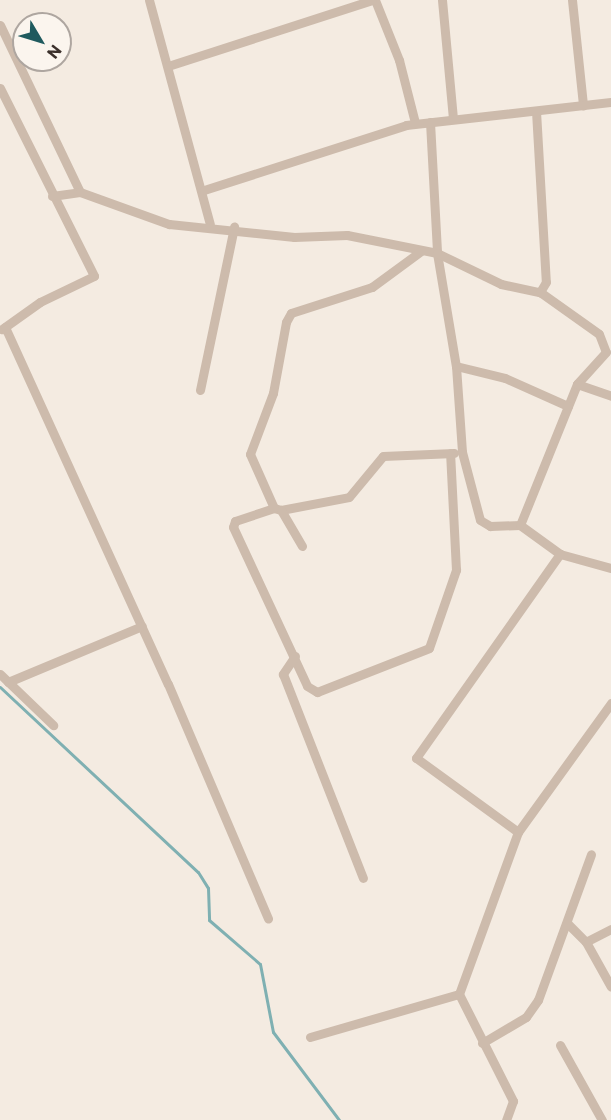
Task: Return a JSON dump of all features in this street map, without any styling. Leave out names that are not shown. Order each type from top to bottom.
[{"type":"street","points":[[149,0],[204,190],[210,224]]},
{"type":"street","points":[[168,66],[373,0],[399,60],[415,123]]},
{"type":"street","points":[[442,0],[453,118]]},
{"type":"street","points":[[572,0],[583,105]]},
{"type":"street","points":[[0,26],[77,192]]},
{"type":"street","points":[[0,88],[94,276],[2,329],[142,626],[268,919]]},
{"type":"street","points":[[204,190],[415,123],[611,102]]},
{"type":"street","points":[[536,111],[546,282],[540,292]]},
{"type":"street","points":[[430,122],[437,253],[456,366],[462,452],[480,520],[490,526],[520,525],[560,554],[611,568]]},
{"type":"street","points":[[52,196],[77,192],[169,224],[210,224],[294,237],[347,235],[437,253],[501,284],[540,292],[607,343],[606,352],[577,384],[541,485],[520,525]]},
{"type":"street","points":[[200,390],[234,227]]},
{"type":"street","points":[[302,546],[278,509],[250,447],[273,393],[291,313],[372,287],[421,251]]},
{"type":"street","points":[[456,366],[505,378],[568,406]]},
{"type":"street","points":[[577,384],[611,396]]},
{"type":"street","points":[[450,453],[456,570],[429,648],[316,692],[308,686],[233,527],[235,521],[278,509],[349,496],[383,456],[462,452]]},
{"type":"street","points":[[519,832],[416,759],[560,554]]},
{"type":"street","points":[[8,682],[142,626]]},
{"type":"street","points":[[295,656],[283,674],[363,878]]},
{"type":"street","points":[[0,674],[53,725]]},
{"type":"street","points":[[506,1120],[513,1101],[459,994],[519,832],[611,703]]},
{"type":"street","points":[[482,1043],[526,1017],[567,923],[591,854]]},
{"type":"street","points":[[567,923],[586,942],[611,987]]},
{"type":"street","points":[[586,942],[611,929]]},
{"type":"street","points":[[310,1037],[459,994]]},
{"type":"street","points":[[560,1045],[603,1120],[611,1112]]},
{"type":"waterway","points":[[0,687],[198,872],[208,888],[209,920],[260,964],[273,1032],[339,1120]]}]
